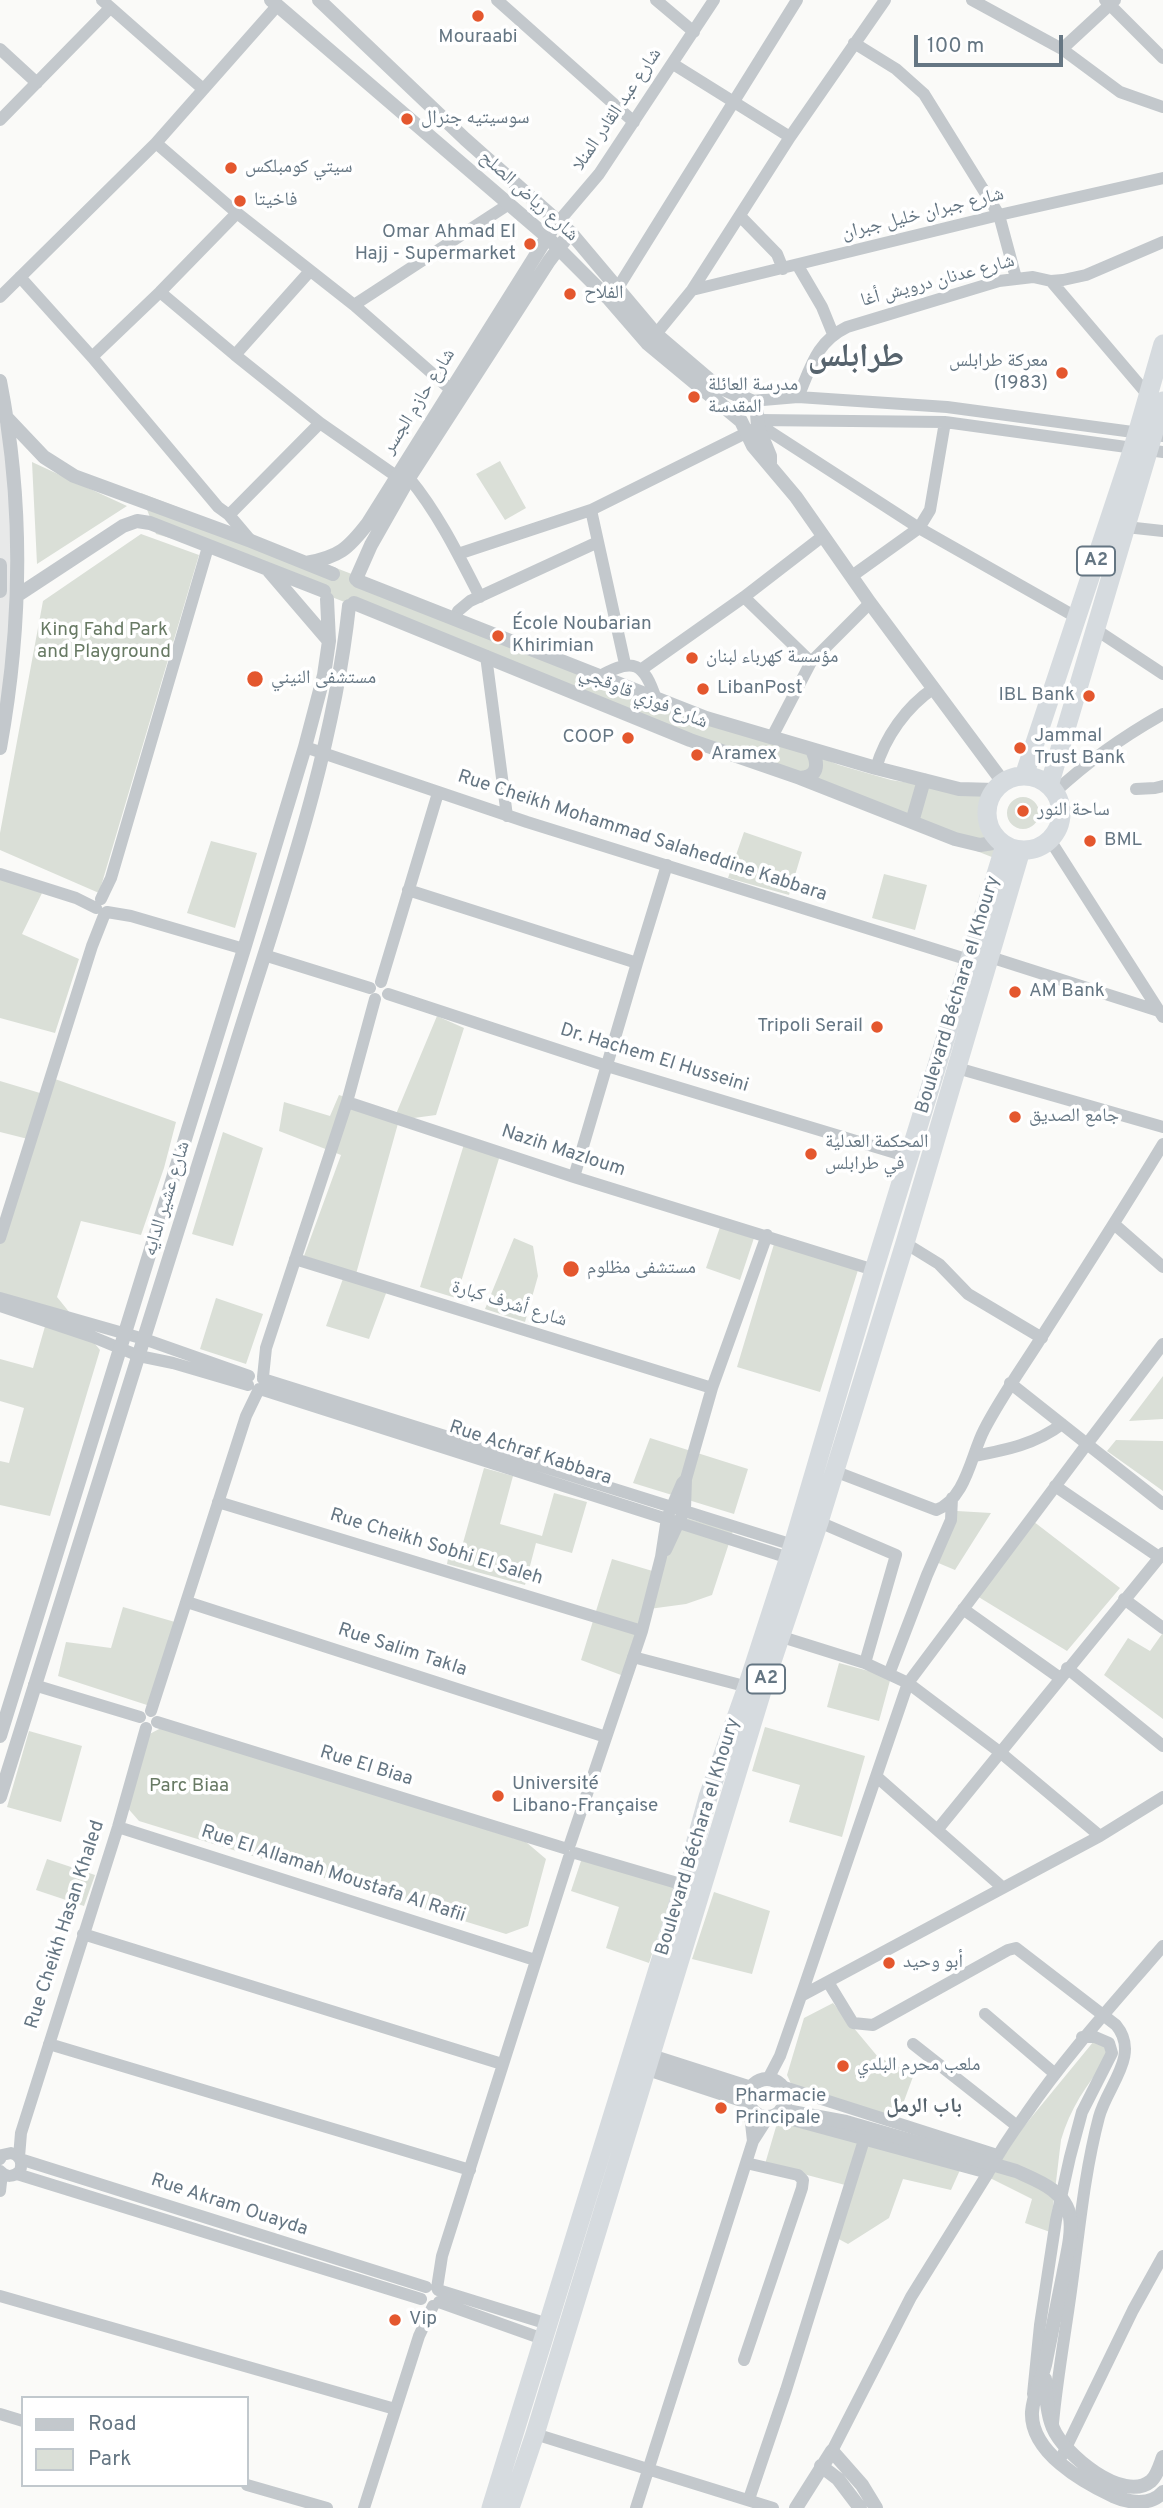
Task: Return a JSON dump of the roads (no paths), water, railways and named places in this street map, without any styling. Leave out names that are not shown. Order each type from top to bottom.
[{"type":"highway","name":"A2","points":[[1050,840],[1060,822],[1061,812],[1052,789],[1094,629],[1150,442],[1163,345]]},
{"type":"highway","name":"A2","points":[[1024,776],[1076,617],[1150,442]]},
{"type":"highway","points":[[1050,840],[1031,850],[1009,846],[988,823],[987,811],[989,800],[999,786],[1024,776],[1035,778],[1052,789]]},
{"type":"highway","name":"Boulevard Béchara el Khoury","points":[[510,2508],[535,2434],[708,1797],[755,1689],[782,1637],[819,1522],[990,957],[1009,846]]},
{"type":"highway","name":"Boulevard Béchara el Khoury","points":[[491,2508],[545,2331],[649,2062],[755,1689],[791,1551],[874,1270],[969,961],[1009,846]]},
{"type":"street","name":"شارع رياض الصلح","points":[[318,0],[465,139],[571,233],[647,343],[741,421],[754,427]]},
{"type":"street","points":[[497,0],[634,122]]},
{"type":"street","points":[[656,0],[694,32]]},
{"type":"street","name":"شارع عبد القادر المنلا","points":[[546,236],[599,174],[714,0]]},
{"type":"street","points":[[613,294],[797,0]]},
{"type":"street","points":[[656,334],[692,290],[790,137],[884,0]]},
{"type":"street","points":[[972,0],[1062,49],[1120,92],[1163,107]]},
{"type":"street","points":[[1062,49],[1110,2],[1163,58]]},
{"type":"street","name":"شارع رياض الصلح","points":[[274,3],[452,154],[717,386],[751,401]]},
{"type":"street","points":[[0,297],[156,143],[274,3]]},
{"type":"street","points":[[0,120],[37,83],[106,4],[203,89]]},
{"type":"street","points":[[854,43],[896,69],[924,94],[999,215],[1016,278]]},
{"type":"street","points":[[0,50],[37,83]]},
{"type":"street","points":[[673,64],[790,137]]},
{"type":"street","points":[[452,154],[465,139]]},
{"type":"street","points":[[156,143],[237,213],[354,305],[450,389]]},
{"type":"street","name":"شارع جبران خليل جبران","points":[[692,290],[1163,178]]},
{"type":"street","points":[[354,305],[509,204]]},
{"type":"street","points":[[92,357],[237,213]]},
{"type":"street","points":[[740,216],[777,254],[783,269]]},
{"type":"street","name":"شارع حازم الجسر","points":[[306,563],[339,554],[351,545],[402,477],[571,233]]},
{"type":"street","name":"شارع حازم الجسر","points":[[357,580],[365,555],[402,477],[450,389],[546,236]]},
{"type":"street","name":"شارع عدنان درويش أغا","points":[[833,334],[866,321],[1016,278],[1034,277],[1051,281],[1086,275],[1163,242]]},
{"type":"street","points":[[798,265],[822,307],[833,334],[817,353],[798,397]]},
{"type":"street","points":[[235,355],[310,271]]},
{"type":"street","points":[[20,277],[251,541]]},
{"type":"street","points":[[1051,281],[1155,398]]},
{"type":"street","points":[[160,292],[320,423],[402,477],[424,495],[480,597]]},
{"type":"street","points":[[0,381],[15,489],[18,595],[0,748]]},
{"type":"street","points":[[999,786],[934,688],[770,463],[770,456],[754,427],[751,401],[798,397],[947,407],[1150,442]]},
{"type":"street","points":[[7,419],[33,448],[57,467],[92,484],[204,523],[334,574],[348,573],[357,580],[360,593],[351,605],[339,607],[326,595],[144,521],[123,526],[18,595]]},
{"type":"street","points":[[458,554],[591,510],[754,427],[944,422],[1150,442]]},
{"type":"street","points":[[852,576],[919,528],[930,510],[944,422]]},
{"type":"street","points":[[204,523],[224,511],[320,423]]},
{"type":"street","points":[[754,427],[769,431],[919,528],[1076,617]]},
{"type":"street","points":[[144,521],[143,512],[150,504]]},
{"type":"street","points":[[591,510],[625,664]]},
{"type":"street","points":[[1126,527],[1163,531]]},
{"type":"street","points":[[642,669],[744,597],[823,536]]},
{"type":"street","points":[[455,619],[464,605],[598,542]]},
{"type":"street","points":[[0,1238],[92,946],[208,547]]},
{"type":"street","points":[[0,565],[0,591]]},
{"type":"street","points":[[268,570],[329,641]]},
{"type":"street","points":[[326,595],[328,579],[334,574]]},
{"type":"street","name":"شارع فوزي قاوقجي","points":[[357,580],[656,699],[812,750],[959,789],[999,786]]},
{"type":"street","name":"شارع عشير الدايه","points":[[0,1737],[305,747],[324,675],[329,641],[326,595]]},
{"type":"street","points":[[744,597],[811,662]]},
{"type":"street","points":[[772,737],[811,662],[870,603]]},
{"type":"street","name":"شارع فوزي قاوقجي","points":[[351,605],[485,656],[690,740],[800,778],[968,844],[1009,846]]},
{"type":"street","name":"شارع عشير الدايه","points":[[0,1797],[264,955],[324,753],[351,605]]},
{"type":"street","points":[[1094,629],[1163,674]]},
{"type":"street","points":[[485,656],[507,816]]},
{"type":"street","points":[[600,676],[625,664],[633,664],[642,669],[656,699]]},
{"type":"street","points":[[876,768],[891,733],[920,697],[934,688]]},
{"type":"street","points":[[1052,789],[1115,743],[1163,713]]},
{"type":"street","name":"Rue Cheikh Mohammad Salaheddine Kabbara","points":[[305,747],[507,816],[969,961]]},
{"type":"street","points":[[800,778],[811,776],[816,771],[812,750]]},
{"type":"street","points":[[912,822],[924,780]]},
{"type":"street","points":[[1136,789],[1163,786]]},
{"type":"street","name":"Rue Cheikh Hasan Khaled","points":[[5,2173],[21,2167],[8,2156],[21,2133],[255,1382],[347,1102],[438,793]]},
{"type":"street","points":[[1050,840],[1161,1014]]},
{"type":"street","points":[[574,1177],[667,865]]},
{"type":"street","points":[[0,874],[244,949]]},
{"type":"street","points":[[408,890],[637,963]]},
{"type":"street","name":"Dr. Hachem El Husseini","points":[[264,955],[607,1066],[909,1157]]},
{"type":"street","points":[[990,957],[1161,1014]]},
{"type":"street","points":[[957,1068],[1163,1127]]},
{"type":"street","name":"Nazih Mazloum","points":[[347,1102],[574,1177],[874,1270]]},
{"type":"street","points":[[834,1471],[936,1510],[946,1506],[961,1485],[983,1432],[1010,1383],[1042,1338],[1163,1145]]},
{"type":"street","points":[[1114,1224],[1163,1267]]},
{"type":"street","points":[[364,2508],[502,2064],[642,1630],[712,1388],[768,1235]]},
{"type":"street","points":[[905,1243],[939,1264],[968,1294],[1042,1338]]},
{"type":"street","name":"شارع أشرف كبارة","points":[[295,1259],[712,1388]]},
{"type":"street","name":"Rue Achraf Kabbara","points":[[0,1298],[144,1339],[255,1382],[791,1551]]},
{"type":"street","name":"Rue Achraf Kabbara","points":[[0,1306],[93,1337],[139,1356],[255,1382]]},
{"type":"street","points":[[636,2508],[753,2141],[775,2114],[780,2056],[908,1683],[1163,1344]]},
{"type":"street","points":[[1010,1383],[1163,1504]]},
{"type":"street","points":[[974,1456],[1032,1442],[1048,1435],[1062,1424]]},
{"type":"street","points":[[938,1829],[1161,1555],[1055,1486]]},
{"type":"street","points":[[889,1674],[951,1520],[952,1498]]},
{"type":"street","name":"Rue Cheikh Sobhi El Saleh","points":[[218,1502],[642,1630]]},
{"type":"street","points":[[819,1522],[896,1555],[866,1663]]},
{"type":"street","points":[[1124,1600],[1163,1628]]},
{"type":"street","name":"Rue Salim Takla","points":[[187,1602],[606,1737]]},
{"type":"street","points":[[963,1609],[1064,1673],[1163,1745]]},
{"type":"street","points":[[782,1637],[866,1663],[908,1683],[1001,1753],[1100,1836]]},
{"type":"street","name":"A2","points":[[633,1657],[755,1689]]},
{"type":"street","name":"Rue El Biaa","points":[[34,1685],[684,1885]]},
{"type":"street","points":[[877,1777],[1002,1887]]},
{"type":"street","points":[[801,1996],[1100,1836],[1163,1797]]},
{"type":"street","name":"Rue El Allamah Moustafa Al Rafii","points":[[118,1827],[535,1960]]},
{"type":"street","points":[[83,1934],[502,2064]]},
{"type":"street","points":[[796,2508],[831,2451],[911,2298],[997,2155],[1054,2073],[1163,1946]]},
{"type":"street","points":[[828,1982],[853,2023],[873,2025],[1016,1948],[1124,2034],[1125,2059],[1104,2099],[1098,2118],[1080,2214],[1052,2427]]},
{"type":"street","points":[[985,2014],[1054,2073]]},
{"type":"street","points":[[1083,2037],[1103,2039],[1109,2043],[1112,2053],[1082,2112],[1056,2220],[1034,2375],[1032,2412],[1037,2433],[1058,2462],[1090,2486],[1123,2500],[1142,2502],[1162,2495]]},
{"type":"street","points":[[48,2044],[470,2170]]},
{"type":"street","points":[[913,2044],[1017,2126]]},
{"type":"street","points":[[649,2062],[749,2098],[757,2114],[846,2122]]},
{"type":"street","points":[[753,2141],[749,2098],[758,2081],[997,2155]]},
{"type":"street","points":[[778,2086],[794,2101],[846,2122],[1016,2171],[1042,2183],[1062,2198],[1070,2218],[1068,2250],[1044,2368],[1032,2412]]},
{"type":"street","points":[[775,2114],[988,2173]]},
{"type":"street","points":[[749,2499],[864,2140]]},
{"type":"street","name":"Rue Akram Ouayda","points":[[8,2156],[545,2331]]},
{"type":"street","points":[[744,2360],[803,2180],[798,2175],[746,2163]]},
{"type":"street","points":[[0,2190],[5,2173]]},
{"type":"street","name":"Rue Akram Ouayda","points":[[5,2173],[431,2295]]},
{"type":"street","points":[[1058,2462],[1133,2310],[1163,2256]]},
{"type":"street","points":[[0,2296],[395,2409]]},
{"type":"street","points":[[1044,2368],[1046,2399],[1052,2427],[1067,2448],[1098,2476],[1123,2486],[1134,2487],[1151,2481],[1159,2470],[1163,2457]]},
{"type":"street","points":[[0,2414],[21,2420]]},
{"type":"street","points":[[535,2434],[774,2508]]},
{"type":"street","points":[[831,2451],[862,2486],[876,2508]]},
{"type":"street","points":[[821,2466],[838,2479],[860,2508]]},
{"type":"street","points":[[248,2485],[327,2508]]},
{"type":"place","name":"Mouraabi","points":[[478,16]]},
{"type":"place","name":"سوسيتيه جنرال","points":[[407,119]]},
{"type":"place","name":"سيتي كومبلكس","points":[[231,168]]},
{"type":"place","name":"فاخيتا","points":[[240,201]]},
{"type":"place","name":"Omar Ahmad El Hajj - Supermarket","points":[[530,244]]},
{"type":"place","name":"الفلاح","points":[[570,294]]},
{"type":"place","name":"معركة طرابلس (1983)","points":[[1062,373]]},
{"type":"place","name":"مدرسة العائلة المقدسة","points":[[694,397]]},
{"type":"place","name":"École Noubarian Khirimian","points":[[498,636]]},
{"type":"place","name":"مؤسسة كهرباء لبنان","points":[[692,658]]},
{"type":"place","name":"مستشفى النيني","points":[[255,679]]},
{"type":"place","name":"LibanPost","points":[[703,689]]},
{"type":"place","name":"IBL Bank","points":[[1089,696]]},
{"type":"place","name":"COOP","points":[[628,738]]},
{"type":"place","name":"Jammal Trust Bank","points":[[1020,748]]},
{"type":"place","name":"Aramex","points":[[697,755]]},
{"type":"place","name":"ساحة النور","points":[[1023,811]]},
{"type":"place","name":"BML","points":[[1090,841]]},
{"type":"place","name":"AM Bank","points":[[1015,992]]},
{"type":"place","name":"Tripoli Serail","points":[[877,1027]]},
{"type":"place","name":"جامع الصديق","points":[[1015,1117]]},
{"type":"place","name":"المحكمة العدلية في طرابلس","points":[[811,1154]]},
{"type":"place","name":"مستشفى مظلوم","points":[[571,1269]]},
{"type":"place","name":"Université Libano-Française","points":[[498,1796]]},
{"type":"place","name":"أبو وحيد","points":[[889,1963]]},
{"type":"place","name":"ملعب محرم البلدي","points":[[843,2066]]},
{"type":"place","name":"Pharmacie Principale","points":[[721,2108]]},
{"type":"place","name":"Vip","points":[[395,2320]]},
{"type":"district","name":"طرابلس","points":[[856,359]]},
{"type":"district","name":"باب الرمل","points":[[924,2108]]},
{"type":"park label","name":"King Fahd Park and Playground","points":[[104,642]]},
{"type":"park label","name":"Parc Biaa","points":[[189,1787]]}]
